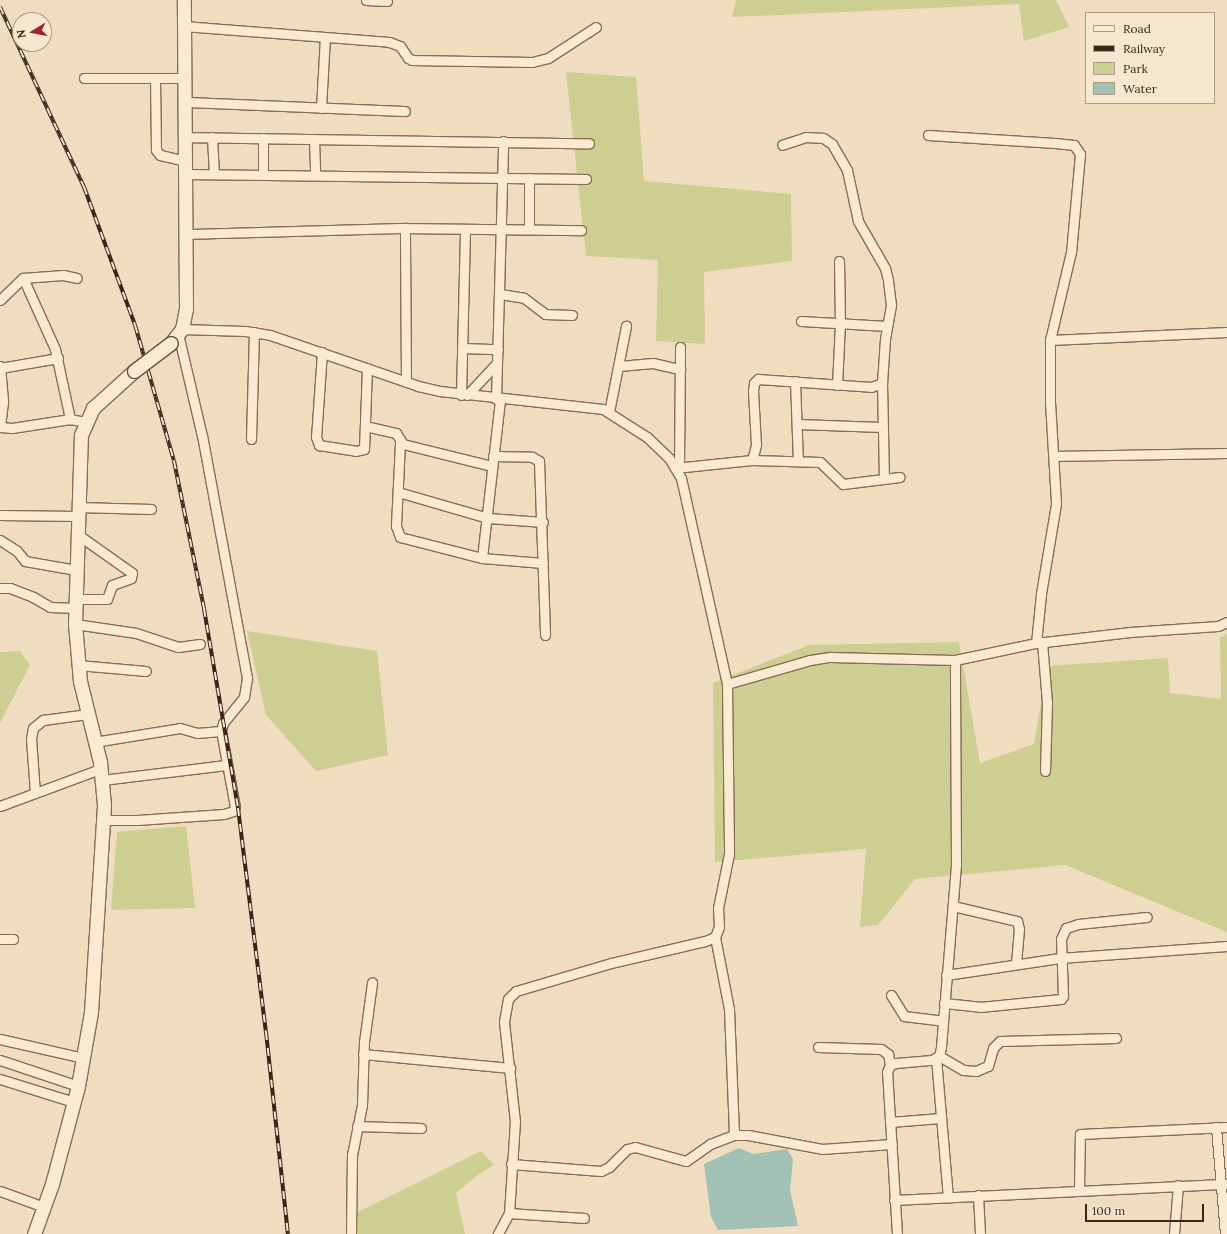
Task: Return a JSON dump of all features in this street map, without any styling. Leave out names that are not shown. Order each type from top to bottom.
[{"type":"main road","points":[[34,1234],[44,1207],[74,1102],[91,1012],[104,820],[101,774],[78,665],[75,624],[77,512],[81,435],[85,422],[93,408],[177,335],[186,309],[187,234],[185,137],[186,102],[183,26],[184,0]]},
{"type":"street","points":[[366,0],[387,1]]},
{"type":"street","points":[[183,26],[395,43],[408,58],[412,60],[532,62],[548,58],[596,27]]},
{"type":"street","points":[[321,108],[325,37]]},
{"type":"street","points":[[84,78],[185,78]]},
{"type":"street","points":[[155,78],[156,150],[160,155],[186,161]]},
{"type":"street","points":[[186,102],[405,111]]},
{"type":"street","points":[[928,135],[1055,143],[1078,148],[1080,154],[1071,252],[1050,340],[1050,402],[1056,504],[1054,528],[1041,594],[1039,643],[1047,703],[1046,771]]},
{"type":"street","points":[[185,137],[589,143]]},
{"type":"street","points":[[782,145],[806,137],[823,138],[832,144],[840,155],[847,170],[858,221],[885,268],[891,305],[887,326],[882,383],[884,479]]},
{"type":"street","points":[[212,138],[214,174]]},
{"type":"street","points":[[263,138],[263,174]]},
{"type":"street","points":[[314,139],[315,175]]},
{"type":"street","points":[[482,558],[488,518],[498,399],[497,362],[502,229],[503,141]]},
{"type":"street","points":[[186,174],[586,179]]},
{"type":"street","points":[[529,178],[529,229]]},
{"type":"street","points":[[187,234],[405,228],[580,230]]},
{"type":"street","points":[[405,228],[406,382]]},
{"type":"street","points":[[464,395],[462,348],[465,229]]},
{"type":"street","points":[[837,385],[840,323],[839,261]]},
{"type":"street","points":[[0,300],[24,278],[63,275],[77,278]]},
{"type":"street","points":[[24,278],[51,336],[58,358],[70,419]]},
{"type":"street","points":[[500,294],[524,298],[545,314],[572,315]]},
{"type":"street","points":[[801,321],[887,326]]},
{"type":"street","points":[[606,411],[619,366],[626,326]]},
{"type":"street","points":[[251,439],[254,332]]},
{"type":"street","points":[[104,820],[137,820],[230,812],[235,807],[226,765],[221,731],[223,723],[244,696],[247,678],[202,436],[177,335],[254,332],[322,352],[406,382],[464,395],[593,406],[606,411],[647,437],[677,468],[687,499],[727,684],[729,854],[718,908],[719,927],[715,937],[729,1009],[734,1135]]},
{"type":"street","points":[[1050,340],[1227,332]]},
{"type":"street","points":[[677,468],[680,347]]},
{"type":"street","points":[[462,348],[498,349]]},
{"type":"street","points":[[322,352],[316,442],[323,447],[360,451],[365,445],[367,368]]},
{"type":"street","points":[[58,358],[0,367],[2,402],[0,426],[12,428],[70,419],[85,422]]},
{"type":"street","points":[[464,395],[497,362]]},
{"type":"street","points":[[619,366],[653,363],[680,368]]},
{"type":"street","points":[[752,460],[756,445],[754,383],[758,379],[871,387],[882,383]]},
{"type":"street","points":[[795,381],[798,461]]},
{"type":"street","points":[[797,424],[882,427]]},
{"type":"street","points":[[365,426],[396,433],[400,443],[396,526],[400,537],[482,558],[543,563]]},
{"type":"street","points":[[400,443],[492,466]]},
{"type":"street","points":[[1054,456],[1227,453]]},
{"type":"street","points":[[493,456],[532,457],[539,461],[543,522],[545,634]]},
{"type":"street","points":[[677,468],[752,460],[798,461],[820,462],[843,484],[900,477]]},
{"type":"street","points":[[398,492],[488,518],[543,522]]},
{"type":"street","points":[[0,515],[151,509]]},
{"type":"street","points":[[0,588],[10,588],[33,596],[50,607],[106,599],[112,585],[131,578],[132,574],[77,534]]},
{"type":"street","points":[[0,540],[17,551],[25,561],[76,570]]},
{"type":"street","points":[[727,684],[810,660],[830,657],[955,660],[1039,643],[1130,632],[1218,626],[1227,622]]},
{"type":"street","points":[[75,624],[136,633],[178,647],[200,644]]},
{"type":"street","points":[[948,1197],[937,1057],[943,1021],[956,864],[955,660]]},
{"type":"street","points":[[78,665],[146,671]]},
{"type":"street","points":[[35,793],[30,739],[33,728],[43,720],[88,714]]},
{"type":"street","points":[[94,742],[180,728],[197,734],[221,731]]},
{"type":"street","points":[[0,806],[35,793],[101,774],[226,765]]},
{"type":"street","points":[[953,906],[1017,921],[1019,929],[1016,964]]},
{"type":"street","points":[[944,1003],[980,1007],[1061,999],[1063,996],[1060,939],[1066,928],[1071,925],[1147,917]]},
{"type":"street","points":[[498,1234],[509,1213],[515,1108],[504,1010],[508,999],[516,991],[611,963],[715,937]]},
{"type":"street","points":[[0,939],[13,939]]},
{"type":"street","points":[[946,975],[1060,958],[1227,946]]},
{"type":"street","points":[[352,1234],[352,1155],[363,1094],[363,1054],[372,983]]},
{"type":"street","points":[[892,995],[904,1016],[943,1021]]},
{"type":"street","points":[[890,1065],[937,1057],[963,1070],[976,1071],[988,1066],[992,1048],[1000,1041],[1116,1038]]},
{"type":"street","points":[[1,1042],[83,1058]]},
{"type":"street","points":[[818,1047],[881,1049],[888,1054],[890,1065],[887,1072],[896,1234]]},
{"type":"street","points":[[363,1054],[510,1068]]},
{"type":"street","points":[[0,1060],[78,1086]]},
{"type":"street","points":[[0,1079],[74,1102]]},
{"type":"street","points":[[890,1122],[941,1118]]},
{"type":"street","points":[[357,1126],[421,1128]]},
{"type":"street","points":[[1216,1127],[1224,1184],[1225,1234]]},
{"type":"street","points":[[1079,1189],[1080,1134],[1227,1127]]},
{"type":"street","points":[[511,1164],[601,1171],[609,1167],[627,1149],[635,1147],[686,1161],[710,1144],[734,1135],[748,1135],[822,1149],[892,1144]]},
{"type":"street","points":[[894,1200],[1079,1189],[1224,1184]]},
{"type":"street","points":[[1174,1234],[1178,1186]]},
{"type":"street","points":[[0,1191],[44,1207]]},
{"type":"street","points":[[978,1195],[980,1234]]},
{"type":"street","points":[[509,1213],[584,1218]]},
{"type":"green space","points":[[736,0],[1056,0],[1069,27],[1024,41],[1019,4],[732,17]]},
{"type":"green space","points":[[566,72],[636,77],[644,181],[791,194],[792,261],[704,272],[705,344],[656,341],[658,260],[586,256]]},
{"type":"green space","points":[[247,631],[377,651],[388,755],[316,771],[266,715]]},
{"type":"green space","points":[[1227,634],[1227,932],[1065,865],[915,879],[878,925],[860,927],[866,849],[715,862],[713,683],[809,645],[959,642],[980,763],[1034,744],[1047,666],[1168,658],[1170,693],[1221,699],[1220,637]]},
{"type":"green space","points":[[20,651],[30,665],[0,723],[0,652]]},
{"type":"green space","points":[[186,826],[195,908],[111,910],[117,832]]},
{"type":"green space","points":[[481,1151],[494,1165],[479,1174],[456,1193],[465,1234],[353,1234],[352,1223],[358,1212]]},
{"type":"water","points":[[739,1148],[753,1154],[787,1149],[793,1159],[790,1190],[798,1226],[718,1230],[711,1217],[704,1164]]},
{"type":"railway","points":[[0,7],[84,187],[135,325],[174,461],[204,609],[238,808],[266,1032],[288,1234]]}]
